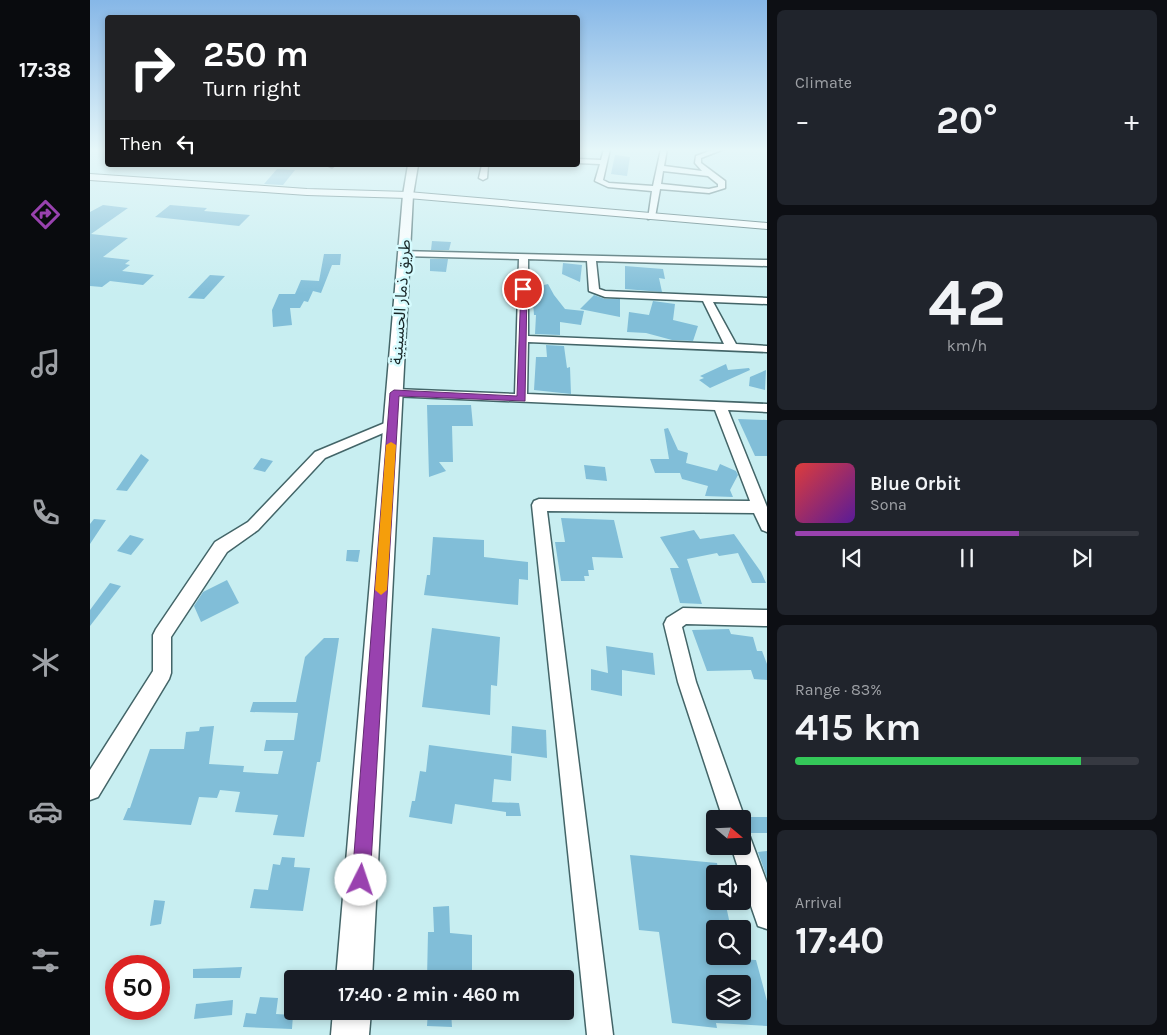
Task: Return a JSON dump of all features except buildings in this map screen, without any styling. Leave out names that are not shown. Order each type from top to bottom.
[{"type":"main road","name":"طريق ذمار الحسينية","points":[[355,970],[408,197]]},
{"type":"main road","points":[[350,1035],[351,1020]]},
{"type":"street","points":[[433,197],[767,226]]},
{"type":"street","points":[[651,217],[654,197]]},
{"type":"street","points":[[404,253],[767,263]]},
{"type":"street","points":[[522,399],[524,256]]},
{"type":"street","points":[[591,258],[594,291],[605,294],[767,301]]},
{"type":"street","points":[[706,298],[732,348]]},
{"type":"street","points":[[522,339],[767,349]]},
{"type":"street","points":[[394,393],[767,408]]},
{"type":"street","points":[[720,406],[767,526]]},
{"type":"street","points":[[90,789],[162,673],[162,635],[221,547],[253,526],[320,455],[392,424]]},
{"type":"street","points":[[600,1035],[539,505],[759,507]]},
{"type":"street","points":[[731,810],[687,682],[673,624],[684,616],[767,618]]},
{"type":"street","points":[[745,855],[767,917]]},
{"type":"slow traffic","points":[[381,590],[391,445]]},
{"type":"route","points":[[361,880],[394,393],[522,399],[523,289]]}]
